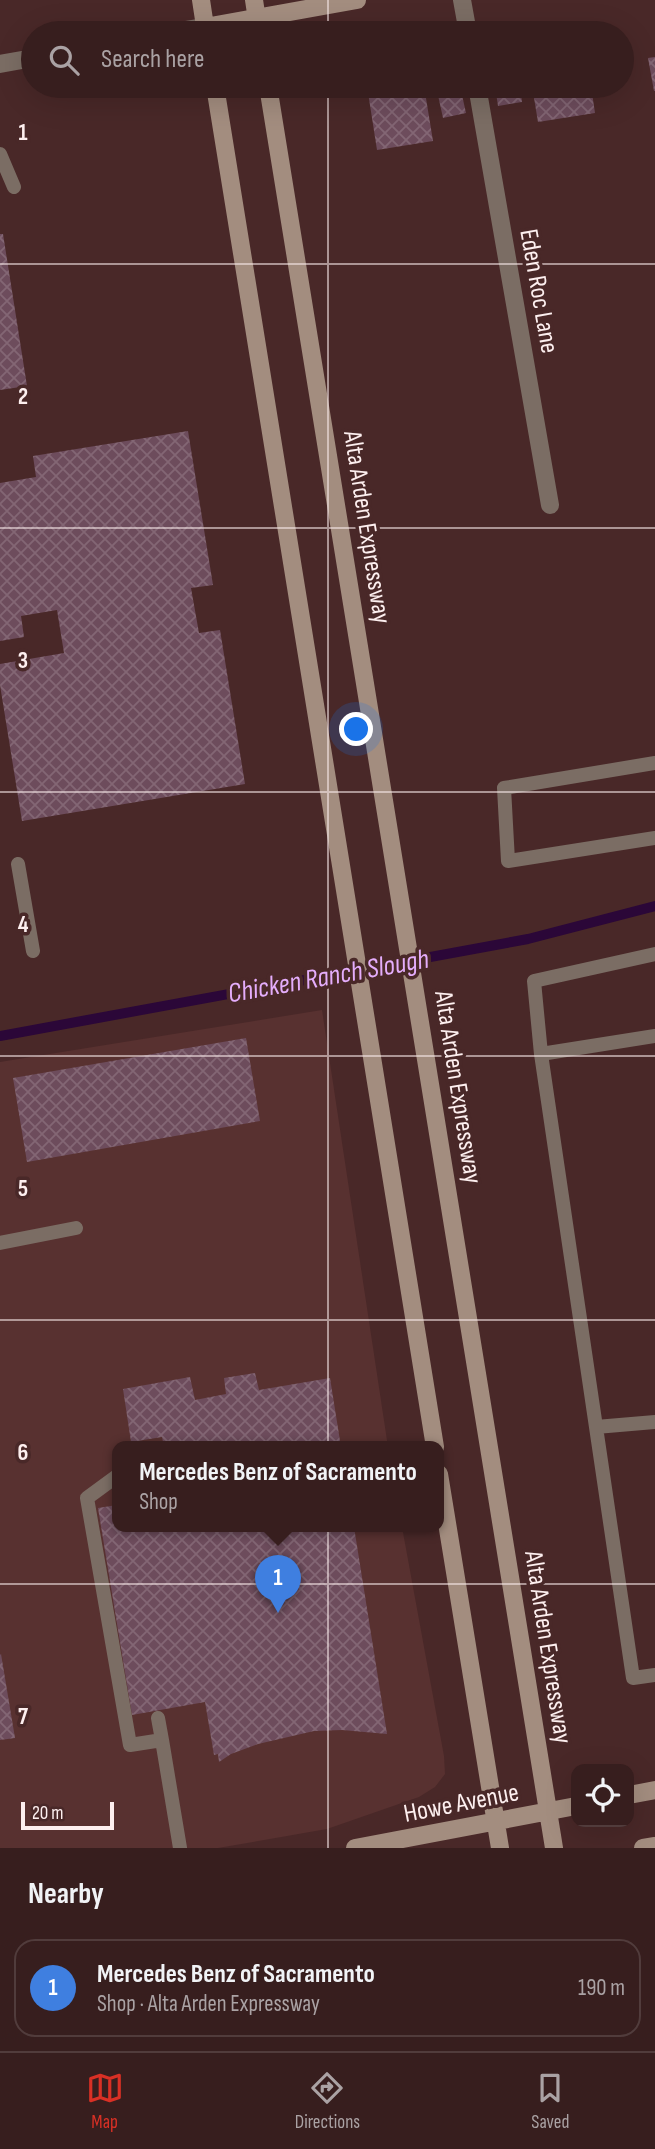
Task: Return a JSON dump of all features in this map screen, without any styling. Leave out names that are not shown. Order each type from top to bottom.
[{"type":"main road","points":[[201,0],[204,21]]},
{"type":"main road","points":[[257,17],[356,0]]},
{"type":"main road","points":[[217,98],[434,1441]]},
{"type":"main road","name":"Alta Arden Expressway","points":[[270,98],[554,1848]]},
{"type":"main road","points":[[444,1505],[500,1848]]},
{"type":"main road","points":[[634,1794],[655,1790]]},
{"type":"main road","name":"Howe Avenue","points":[[355,1848],[571,1807]]},
{"type":"main road","points":[[643,1848],[655,1846]]},
{"type":"street","points":[[462,0],[466,21]]},
{"type":"street","points":[[0,64],[21,60]]},
{"type":"street","name":"Eden Roc Lane","points":[[479,98],[550,505]]},
{"type":"lane","points":[[0,154],[14,187]]},
{"type":"lane","points":[[655,763],[504,789],[508,861],[655,838]]},
{"type":"lane","points":[[18,864],[33,951]]},
{"type":"lane","points":[[655,954],[534,981],[541,1054],[633,1678],[655,1675]]},
{"type":"lane","points":[[541,1054],[655,1036]]},
{"type":"lane","points":[[0,1243],[76,1228]]},
{"type":"lane","points":[[596,1427],[655,1422]]},
{"type":"lane","points":[[112,1480],[87,1498],[130,1745],[162,1740]]},
{"type":"lane","points":[[159,1718],[180,1848]]},
{"type":"shaded area","points":[[322,1010],[387,1441],[112,1441],[112,1532],[403,1532],[444,1756],[445,1774],[435,1787],[419,1797],[327,1829],[218,1848],[0,1848],[0,1062]]},
{"type":"building","points":[[655,57],[655,91],[654,91],[648,58]]},
{"type":"building","points":[[369,98],[426,98],[433,141],[377,150]]},
{"type":"building","points":[[439,98],[463,98],[466,113],[443,118]]},
{"type":"building","points":[[497,98],[522,98],[522,102],[498,106]]},
{"type":"building","points":[[534,98],[593,98],[595,113],[538,122]]},
{"type":"building","points":[[0,234],[3,234],[27,386],[0,390]]},
{"type":"building","points":[[188,431],[213,585],[191,588],[199,633],[220,630],[245,784],[22,821],[0,685],[0,664],[64,653],[57,610],[21,616],[24,637],[0,641],[0,483],[36,477],[33,456]]},
{"type":"building","points":[[246,1038],[260,1121],[27,1162],[13,1078]]},
{"type":"building","points":[[255,1373],[259,1390],[330,1378],[340,1441],[163,1441],[162,1437],[131,1441],[123,1389],[190,1377],[195,1400],[226,1394],[224,1378]]},
{"type":"building","points":[[112,1506],[112,1532],[355,1532],[387,1734],[342,1730],[314,1731],[258,1744],[231,1754],[219,1762],[218,1754],[214,1755],[205,1702],[132,1715],[98,1508]]},
{"type":"building","points":[[0,1655],[15,1738],[0,1740]]},
{"type":"waterway","name":"Chicken Ranch Slough","points":[[0,1036],[528,939],[655,906]]},
{"type":"place","name":"Mercedes Benz of Sacramento","points":[[278,1613]]}]
